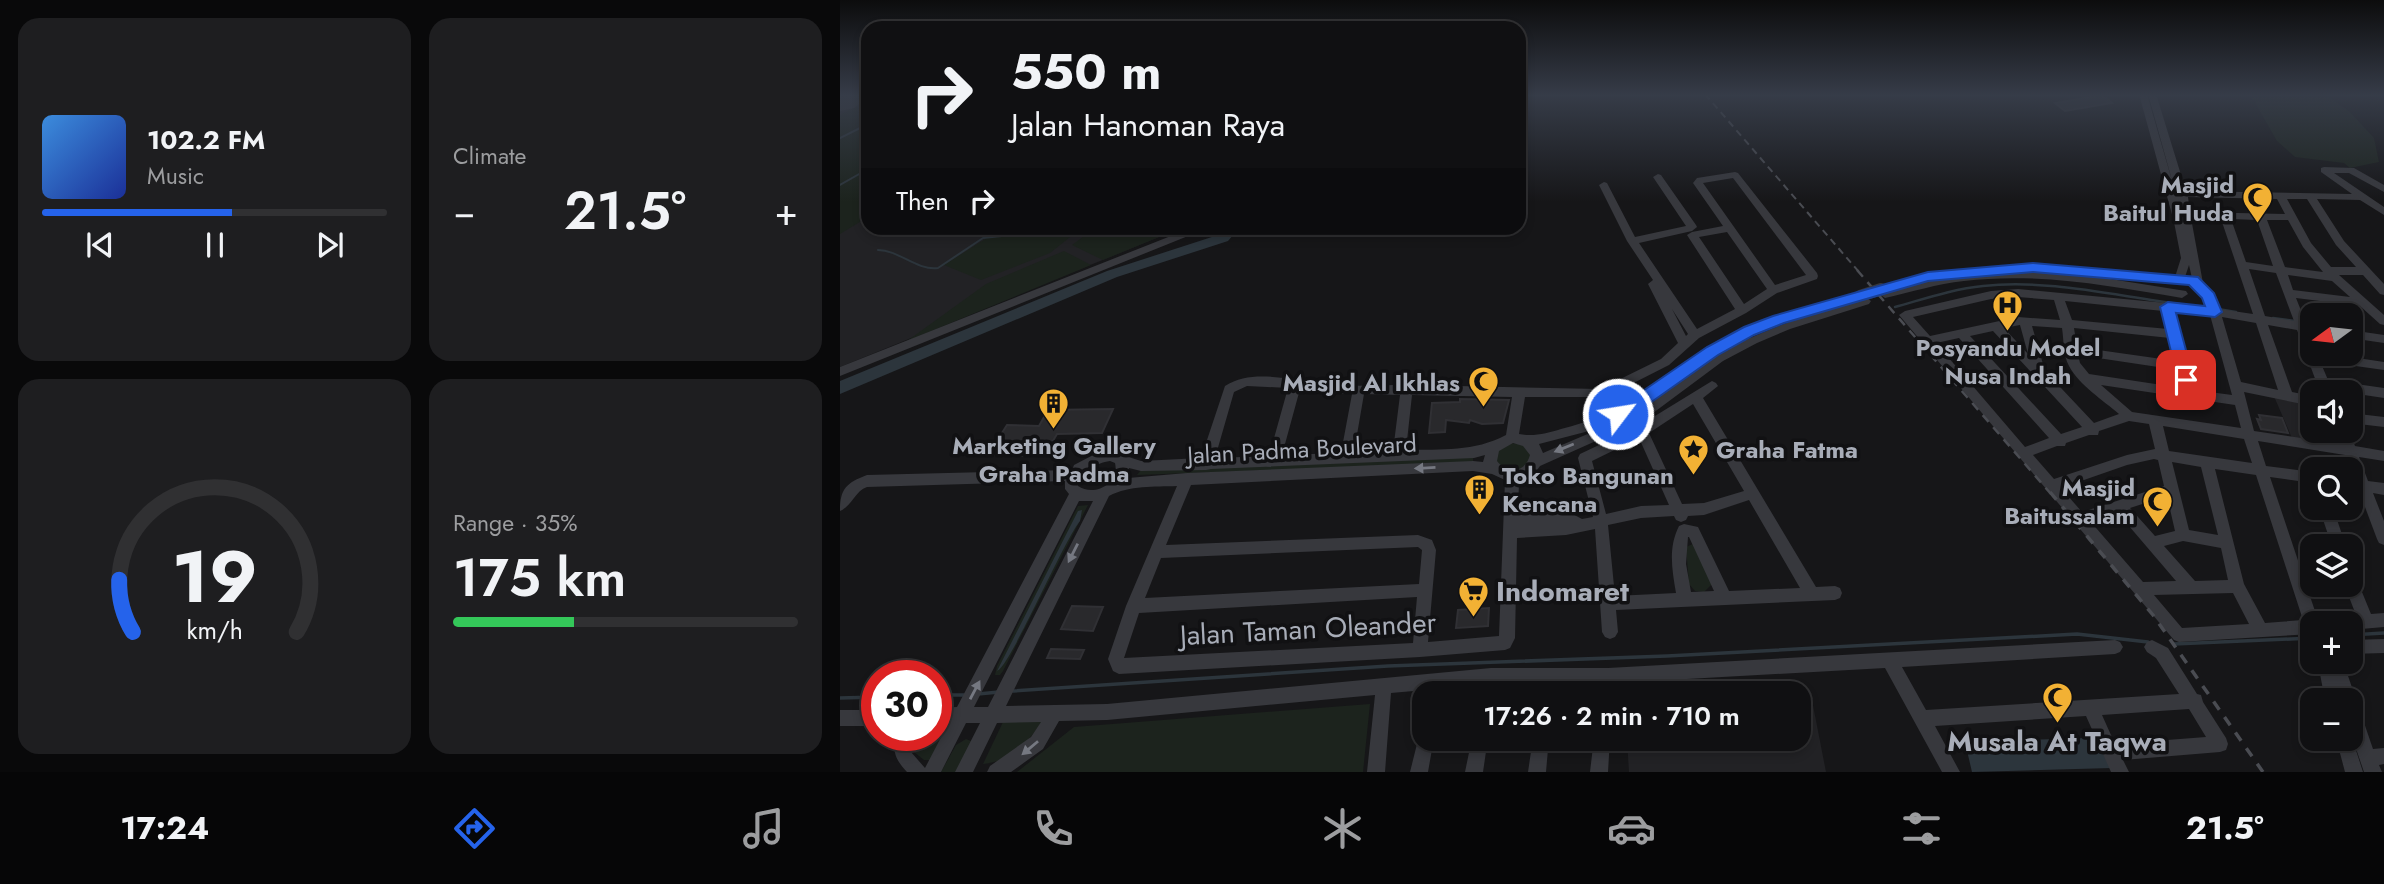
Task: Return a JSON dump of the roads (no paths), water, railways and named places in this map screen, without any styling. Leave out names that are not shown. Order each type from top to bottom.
[{"type":"street","points":[[2155,130],[2249,434],[2307,611]]},
{"type":"street","points":[[2161,130],[2176,194]]},
{"type":"street","points":[[1206,465],[1231,386],[1296,382],[1320,388],[1602,394],[1665,362],[1695,335],[1773,290],[1812,278],[1813,275],[1727,164]]},
{"type":"street","points":[[2384,188],[2351,170],[2324,170],[2384,212]]},
{"type":"street","points":[[1735,175],[1698,182],[1773,290]]},
{"type":"street","points":[[1658,177],[1742,310]]},
{"type":"street","points":[[1604,185],[1632,241],[1695,335]]},
{"type":"street","points":[[2176,194],[2362,197]]},
{"type":"street","points":[[2280,196],[2307,245],[2331,274],[2384,321]]},
{"type":"street","points":[[2311,197],[2340,243],[2384,291]]},
{"type":"street","points":[[2182,215],[2291,217]]},
{"type":"street","points":[[2182,215],[2186,258],[2172,285],[2182,294]]},
{"type":"street","points":[[2225,215],[2287,397]]},
{"type":"street","points":[[2260,215],[2300,315]]},
{"type":"street","points":[[1632,241],[1728,228]]},
{"type":"street","points":[[840,372],[1182,235]]},
{"type":"street","points":[[2242,265],[2331,274],[2364,271]]},
{"type":"street","points":[[1654,273],[1654,286],[1684,343]]},
{"type":"street","points":[[1862,298],[1753,340],[1719,358],[1641,416],[1536,461],[1527,472],[1512,477],[1504,476],[1493,469],[1490,455],[1493,448],[1512,438],[1527,441],[1548,438],[1618,414],[1637,404],[1712,351],[1749,331],[1862,298],[1883,292],[1963,277],[2033,275],[2129,281],[2176,279],[2207,300]]},
{"type":"street","points":[[2129,281],[2258,316],[2300,322]]},
{"type":"street","points":[[2290,293],[2361,302]]},
{"type":"street","points":[[2207,300],[2168,307],[2058,296],[1991,295],[1908,313],[1906,318],[2182,636],[2300,626]]},
{"type":"street","points":[[2058,296],[2067,324],[2074,364],[2085,378],[2129,416],[2384,456]]},
{"type":"street","points":[[2168,307],[2190,394]]},
{"type":"street","points":[[1928,341],[1994,325],[2025,321],[2174,334]]},
{"type":"street","points":[[2025,321],[2039,373]]},
{"type":"street","points":[[1994,325],[2093,431]]},
{"type":"street","points":[[2363,328],[2384,330]]},
{"type":"street","points":[[1961,333],[2060,442]]},
{"type":"street","points":[[2363,336],[2384,339]]},
{"type":"street","points":[[2070,350],[2183,366]]},
{"type":"street","points":[[2363,363],[2384,366]]},
{"type":"street","points":[[2085,378],[2240,401]]},
{"type":"street","points":[[1275,462],[1296,382]]},
{"type":"street","points":[[1610,632],[1601,521],[1584,460],[1589,455],[1642,431],[1712,386]]},
{"type":"street","points":[[2235,386],[2300,399]]},
{"type":"street","points":[[1398,457],[1407,388]]},
{"type":"street","points":[[1346,459],[1359,389]]},
{"type":"street","points":[[2363,391],[2384,393]]},
{"type":"street","points":[[1512,438],[1520,393]]},
{"type":"street","points":[[1696,398],[1812,593]]},
{"type":"street","points":[[2025,452],[2093,431],[2129,416]]},
{"type":"street","points":[[2363,420],[2384,422]]},
{"type":"street","points":[[2155,421],[2183,535]]},
{"type":"street","points":[[1642,431],[1686,529]]},
{"type":"street","points":[[1527,441],[1536,449],[1536,461]]},
{"type":"street","points":[[2348,443],[2352,457]]},
{"type":"street","name":"Jalan Padma Boulevard","points":[[1121,462],[1141,466],[1206,465],[1474,453],[1493,448]]},
{"type":"street","points":[[2052,485],[2152,454],[2300,476]]},
{"type":"street","points":[[964,772],[1015,666],[1109,490],[1123,474],[1121,462],[1116,458],[1102,457],[1085,464],[1074,475],[1072,489],[1076,494],[1089,497],[1109,490]]},
{"type":"street","points":[[2207,462],[2238,586],[2260,628]]},
{"type":"street","name":"Jalan Padma Boulevard","points":[[1109,490],[1137,482],[1187,479],[1474,466],[1493,469]]},
{"type":"street","points":[[840,505],[845,492],[867,481],[1074,475]]},
{"type":"street","points":[[1499,645],[1507,639],[1513,526],[1512,477]]},
{"type":"street","points":[[1119,666],[1116,659],[1134,606],[1187,479]]},
{"type":"street","points":[[2363,486],[2384,489]]},
{"type":"street","points":[[2080,519],[2171,489]]},
{"type":"street","points":[[2363,493],[2381,523],[2384,539]]},
{"type":"street","points":[[933,772],[1076,494]]},
{"type":"street","points":[[1513,526],[1580,524],[1641,512],[1704,509],[1754,494]]},
{"type":"street","points":[[2120,506],[2190,586]]},
{"type":"street","points":[[1686,529],[1693,531],[1724,596]]},
{"type":"street","points":[[1685,600],[1679,566],[1680,536],[1686,529]]},
{"type":"street","points":[[2152,542],[2183,535],[2226,543]]},
{"type":"street","points":[[1156,552],[1418,541],[1427,544],[1429,550],[1420,650]]},
{"type":"street","points":[[2140,589],[2238,586]]},
{"type":"street","points":[[1134,606],[1426,590]]},
{"type":"street","points":[[1608,603],[1835,593]]},
{"type":"street","points":[[2357,597],[2366,621]]},
{"type":"street","points":[[2363,621],[2384,620]]},
{"type":"street","name":"Jalan Taman Oleander","points":[[1119,666],[1499,645]]},
{"type":"street","points":[[2363,647],[2384,646]]},
{"type":"street","points":[[1575,681],[1608,676],[1890,662],[2115,647]]},
{"type":"street","points":[[2110,753],[2220,744],[2162,653],[2152,647]]},
{"type":"street","points":[[1890,662],[1951,772]]},
{"type":"street","points":[[1466,681],[1491,676],[1523,681]]},
{"type":"street","points":[[1490,681],[1491,676]]},
{"type":"street","points":[[1608,676],[1608,681]]},
{"type":"street","points":[[952,714],[1054,715],[1107,712],[1384,685],[1412,686]]},
{"type":"street","points":[[1376,772],[1384,685]]},
{"type":"street","points":[[1921,719],[2195,701]]},
{"type":"street","points":[[2090,708],[2119,772]]},
{"type":"street","points":[[996,772],[1037,743],[1054,715]]},
{"type":"street","points":[[840,718],[861,718]]},
{"type":"street","points":[[2363,736],[2375,762]]},
{"type":"street","points":[[903,751],[903,755],[918,772]]},
{"type":"street","points":[[1419,772],[1423,751]]},
{"type":"street","points":[[1474,772],[1478,751]]},
{"type":"street","points":[[1537,772],[1539,751]]},
{"type":"street","points":[[1599,772],[1601,751]]},
{"type":"street","points":[[2348,751],[2354,772]]},
{"type":"waterway","points":[[840,138],[856,130]]},
{"type":"waterway","points":[[840,185],[861,173]]},
{"type":"waterway","points":[[878,250],[893,253],[923,266],[938,268],[983,238],[1011,235]]},
{"type":"waterway","points":[[840,388],[1112,274],[1226,235]]},
{"type":"waterway","points":[[1895,307],[1961,289],[2008,284],[2082,289],[2180,304]]},
{"type":"waterway","points":[[2218,309],[2236,312]]},
{"type":"waterway","points":[[2273,318],[2295,321]]},
{"type":"waterway","points":[[2363,634],[2384,633]]},
{"type":"waterway","points":[[1013,691],[1388,666],[1667,656],[2077,634],[2148,642]]},
{"type":"waterway","points":[[2174,644],[2300,639]]},
{"type":"waterway","points":[[978,694],[999,692]]},
{"type":"waterway","points":[[952,695],[964,695]]},
{"type":"waterway","points":[[840,698],[861,697]]},
{"type":"railway","points":[[1736,130],[1859,272]]},
{"type":"railway","points":[[1857,270],[2051,494]]},
{"type":"railway","points":[[2050,492],[2153,615],[2263,772]]},
{"type":"place","name":"Masjid Baitul Huda","points":[[2257,225]]},
{"type":"place","name":"Posyandu Model Nusa Indah","points":[[2008,332]]},
{"type":"place","name":"Masjid Al Ikhlas","points":[[1483,409]]},
{"type":"place","name":"Marketing Gallery Graha Padma","points":[[1054,430]]},
{"type":"place","name":"Graha Fatma","points":[[1693,476]]},
{"type":"place","name":"Toko Bangunan Kencana","points":[[1479,516]]},
{"type":"place","name":"Masjid Baitussalam","points":[[2158,528]]},
{"type":"place","name":"Indomaret","points":[[1473,618]]},
{"type":"place","name":"Musala At Taqwa","points":[[2057,724]]}]
